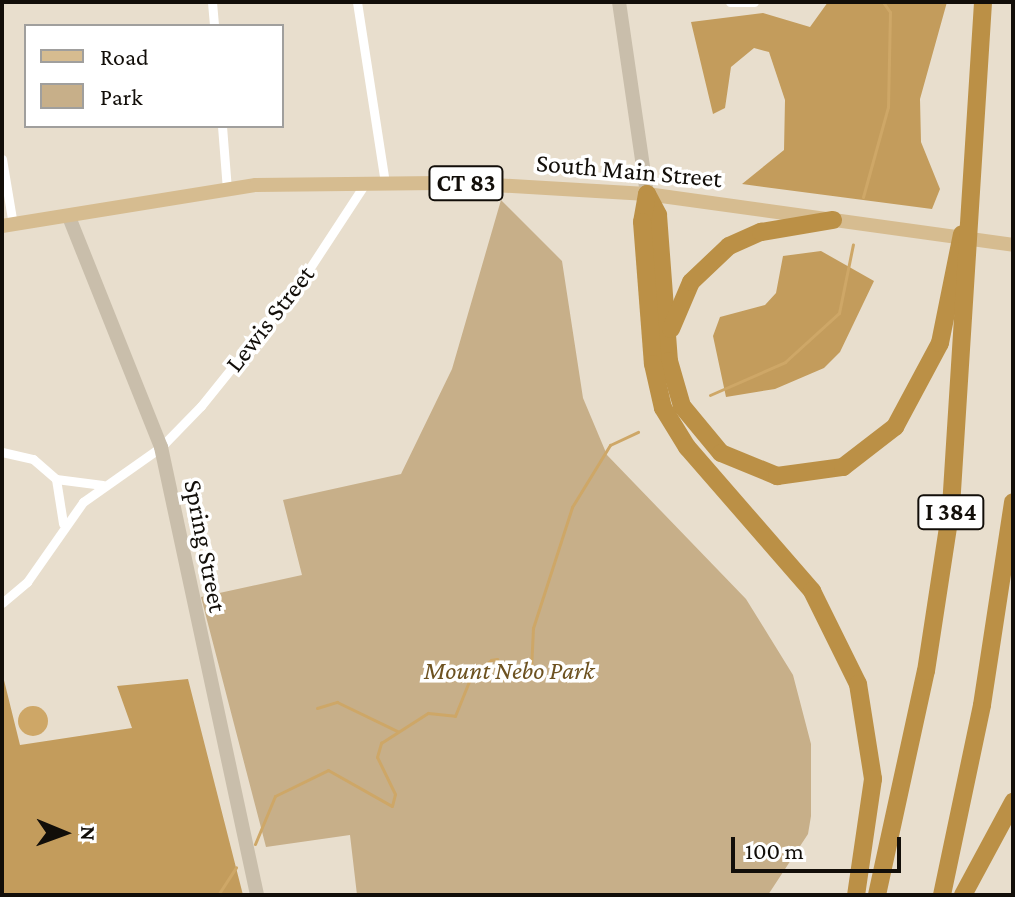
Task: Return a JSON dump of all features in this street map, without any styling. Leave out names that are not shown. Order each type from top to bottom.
[{"type":"highway","name":"I 384","points":[[877,895],[948,534],[978,123],[983,2]]},
{"type":"highway","points":[[647,194],[660,224],[668,352],[692,423],[748,468],[804,477],[870,451],[907,409],[940,343],[978,123]]},
{"type":"highway","points":[[647,194],[642,222],[653,364],[663,408],[687,447],[812,591],[858,684],[873,779],[856,895]]},
{"type":"highway","points":[[668,352],[684,294],[719,253],[761,232],[833,220]]},
{"type":"highway","name":"I 384","points":[[942,895],[982,705],[1013,502]]},
{"type":"highway","points":[[963,895],[1013,802]]},
{"type":"main road","name":"South Main Street","points":[[8,225],[227,189],[385,182],[647,194],[1013,245]]},
{"type":"street","points":[[212,2],[214,24]]},
{"type":"street","points":[[357,2],[385,182]]},
{"type":"street","points":[[619,2],[647,194]]},
{"type":"street","points":[[730,2],[754,2]]},
{"type":"street","points":[[222,128],[227,189]]},
{"type":"street","points":[[2,159],[8,225]]},
{"type":"street","name":"Lewis Street","points":[[2,603],[27,582],[63,523],[103,485],[161,447],[268,324],[359,202],[366,182]]},
{"type":"street","name":"Spring Street","points":[[69,217],[161,447],[257,895]]},
{"type":"street","points":[[2,452],[33,459],[56,479],[103,485]]},
{"type":"street","points":[[56,479],[63,523]]},
{"type":"green space","name":"Mount Nebo Park","points":[[501,200],[562,261],[583,398],[607,455],[746,599],[793,675],[811,744],[811,816],[808,834],[768,895],[357,895],[350,835],[266,847],[201,597],[302,575],[283,500],[401,474],[452,369]]},
{"type":"shaded area","points":[[828,2],[947,2],[920,99],[921,142],[940,189],[932,209],[742,184],[784,150],[785,100],[769,52],[754,48],[731,67],[725,108],[713,114],[691,22],[763,13],[810,27]]},
{"type":"shaded area","points":[[821,251],[874,281],[840,352],[824,368],[775,389],[726,397],[713,336],[720,317],[765,305],[776,293],[783,256]]},
{"type":"shaded area","points":[[2,672],[20,745],[132,728],[117,686],[188,679],[243,895],[2,895]]},
{"type":"shaded area","points":[[33,706],[44,710],[48,721],[44,732],[33,736],[22,732],[18,721],[22,710]]},
{"type":"waterway","points":[[863,197],[888,107],[890,12],[883,2]]},
{"type":"waterway","points":[[710,395],[785,362],[839,313],[853,244]]},
{"type":"waterway","points":[[255,844],[275,796],[328,770],[392,806],[395,794],[377,757],[381,743],[428,713],[455,716],[472,674],[491,660],[497,659],[504,679],[531,670],[533,628],[572,507],[610,445],[638,432]]},
{"type":"waterway","points":[[317,708],[337,702],[397,731]]},
{"type":"waterway","points":[[218,895],[236,867]]}]
